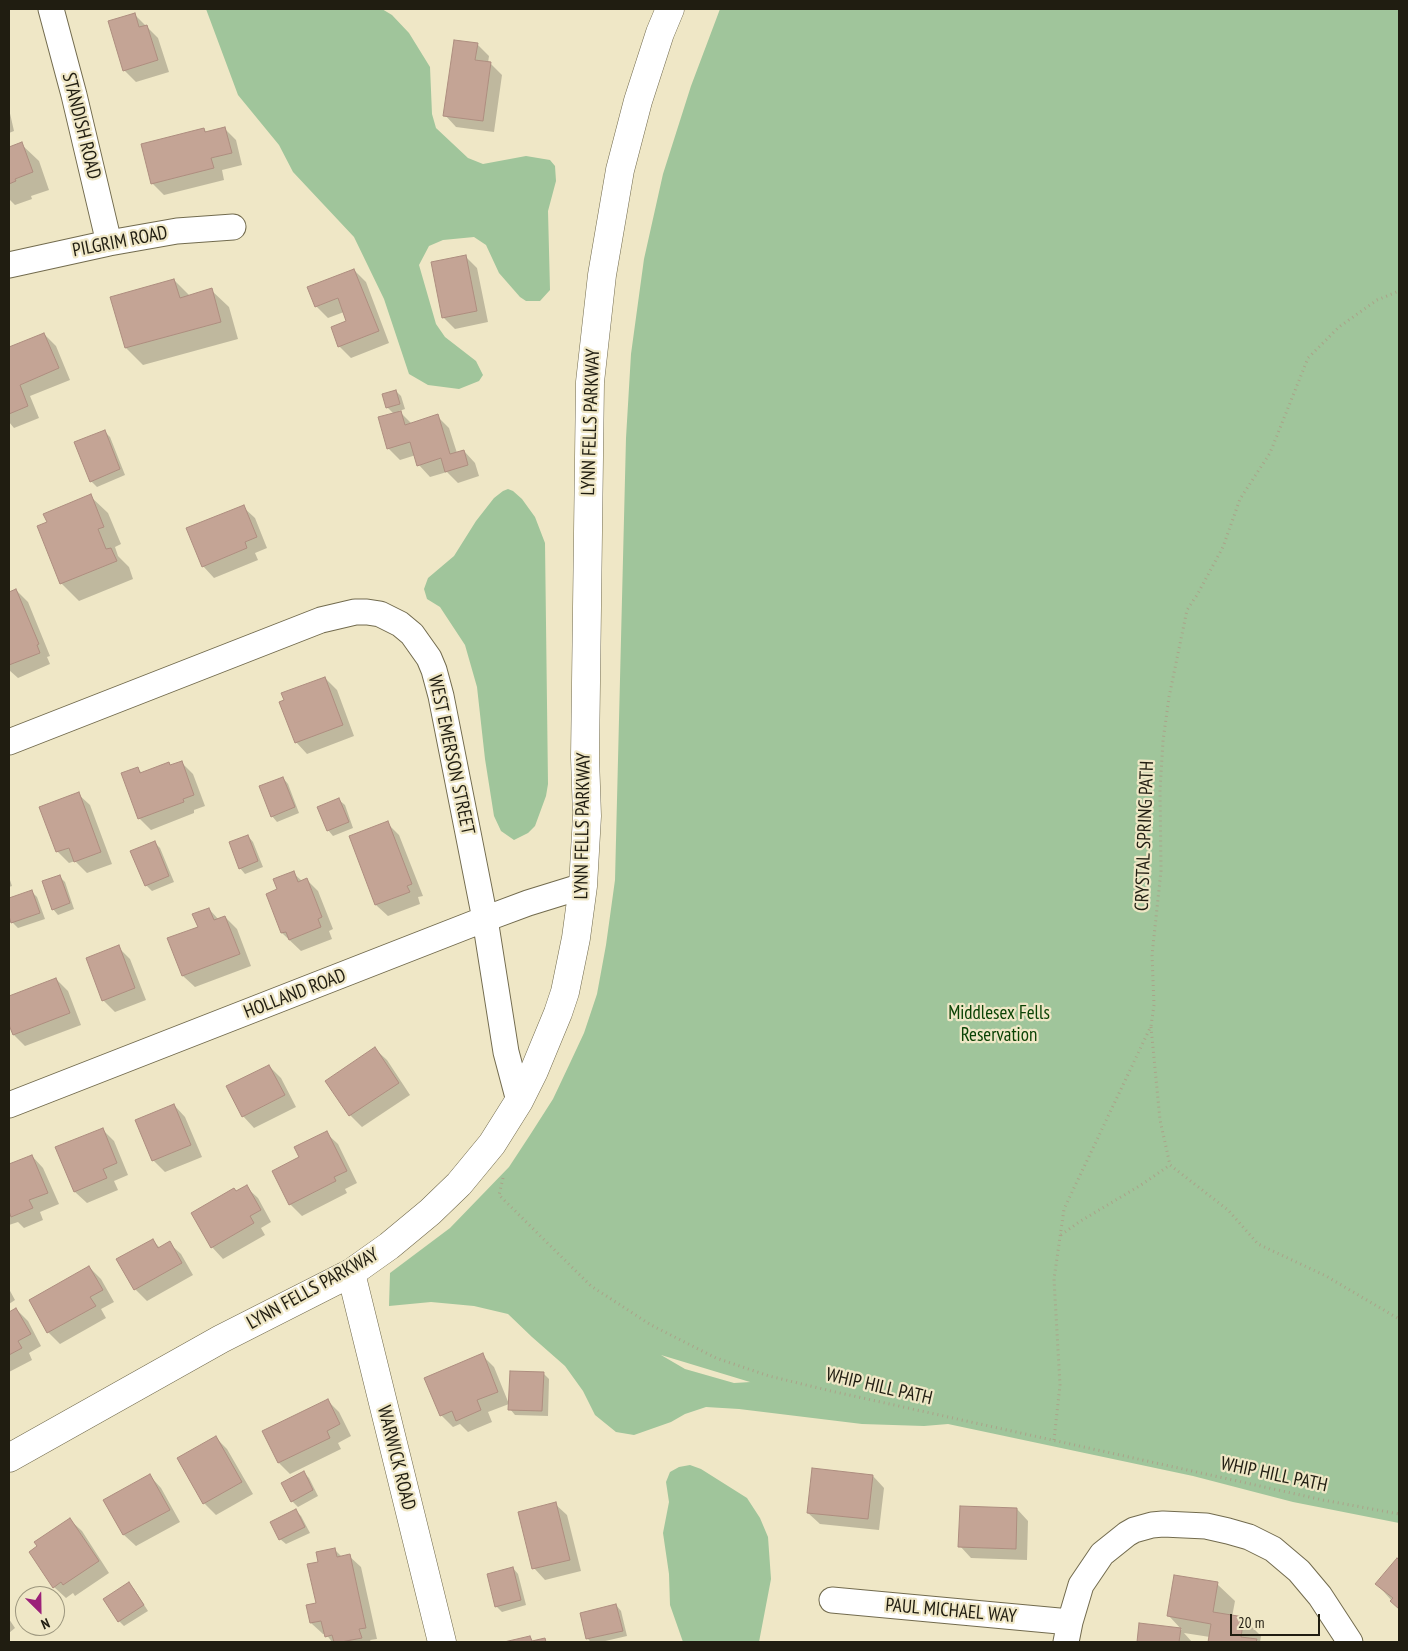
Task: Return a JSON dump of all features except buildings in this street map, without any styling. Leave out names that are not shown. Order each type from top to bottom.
[{"type":"main road","name":"LYNN FELLS PARKWAY","points":[[9,1458],[221,1339],[351,1273],[389,1246],[445,1199],[492,1144],[519,1101],[550,1032],[565,992],[576,938],[583,886],[587,816],[585,757],[590,382],[609,231],[620,170],[638,101],[660,33],[670,9]]},
{"type":"main road","name":"WARWICK ROAD","points":[[351,1273],[442,1642]]},
{"type":"street","name":"STANDISH ROAD","points":[[51,9],[74,95],[109,243]]},
{"type":"street","name":"PILGRIM ROAD","points":[[9,265],[109,243],[177,231],[233,227]]},
{"type":"street","name":"WEST EMERSON STREET","points":[[9,742],[321,620],[355,612],[367,612],[380,614],[400,624],[412,634],[421,646],[434,670],[441,696],[485,919],[506,1052],[519,1101]]},
{"type":"street","name":"HOLLAND ROAD","points":[[9,1106],[485,919],[583,886]]},
{"type":"street","points":[[1068,1632],[1081,1585],[1102,1554],[1127,1534],[1142,1527],[1152,1525],[1206,1526],[1249,1537],[1273,1549],[1287,1560],[1320,1596],[1350,1642]]},
{"type":"street","name":"PAUL MICHAEL WAY","points":[[832,1600],[1068,1632]]},
{"type":"path","name":"CRYSTAL SPRING PATH","points":[[1054,1440],[1060,1385],[1054,1279],[1064,1209],[1151,1026],[1154,1005],[1152,955],[1161,871],[1160,790],[1163,741],[1169,697],[1187,610],[1198,595],[1223,547],[1240,499],[1270,454],[1308,358],[1339,327],[1377,300],[1399,291]]},
{"type":"path","points":[[1151,1026],[1160,1120],[1170,1165],[1228,1210],[1258,1244],[1326,1276],[1399,1319]]},
{"type":"path","points":[[1061,1236],[1079,1222],[1141,1185],[1170,1165]]},
{"type":"path","name":"WHIP HILL PATH","points":[[503,1176],[499,1195],[591,1286],[651,1325],[716,1358],[769,1376],[822,1389],[1323,1500],[1399,1514]]},
{"type":"green space","points":[[206,9],[382,9],[392,15],[409,33],[430,67],[432,114],[436,128],[468,158],[483,164],[526,156],[550,160],[555,166],[556,181],[548,211],[550,290],[540,301],[526,301],[520,297],[499,273],[486,245],[474,237],[443,240],[429,246],[419,265],[436,324],[445,337],[476,361],[483,375],[479,381],[459,389],[428,385],[409,374],[384,299],[354,237],[293,172],[279,145],[238,95]]},
{"type":"green space","name":"Middlesex Fells Reservation","points":[[720,9],[1399,9],[1399,1523],[1293,1502],[1193,1476],[948,1424],[924,1426],[862,1424],[739,1409],[706,1407],[634,1435],[616,1432],[595,1415],[583,1391],[565,1366],[508,1314],[474,1306],[431,1302],[389,1306],[390,1273],[450,1228],[509,1167],[553,1099],[584,1033],[597,994],[615,880],[626,438],[631,354],[644,259],[663,174],[691,86]],"holes":[[[661,1355],[751,1382],[734,1383],[685,1369]]]},
{"type":"green space","points":[[508,489],[522,499],[535,517],[545,543],[548,784],[546,796],[535,826],[528,833],[514,840],[501,831],[494,816],[477,687],[465,645],[440,607],[427,599],[424,589],[428,578],[454,556],[476,521],[494,498]]},
{"type":"green space","points":[[690,1465],[701,1469],[747,1498],[760,1518],[768,1537],[771,1579],[759,1642],[683,1642],[670,1605],[669,1574],[663,1533],[669,1502],[666,1482],[670,1472],[679,1467]]}]
